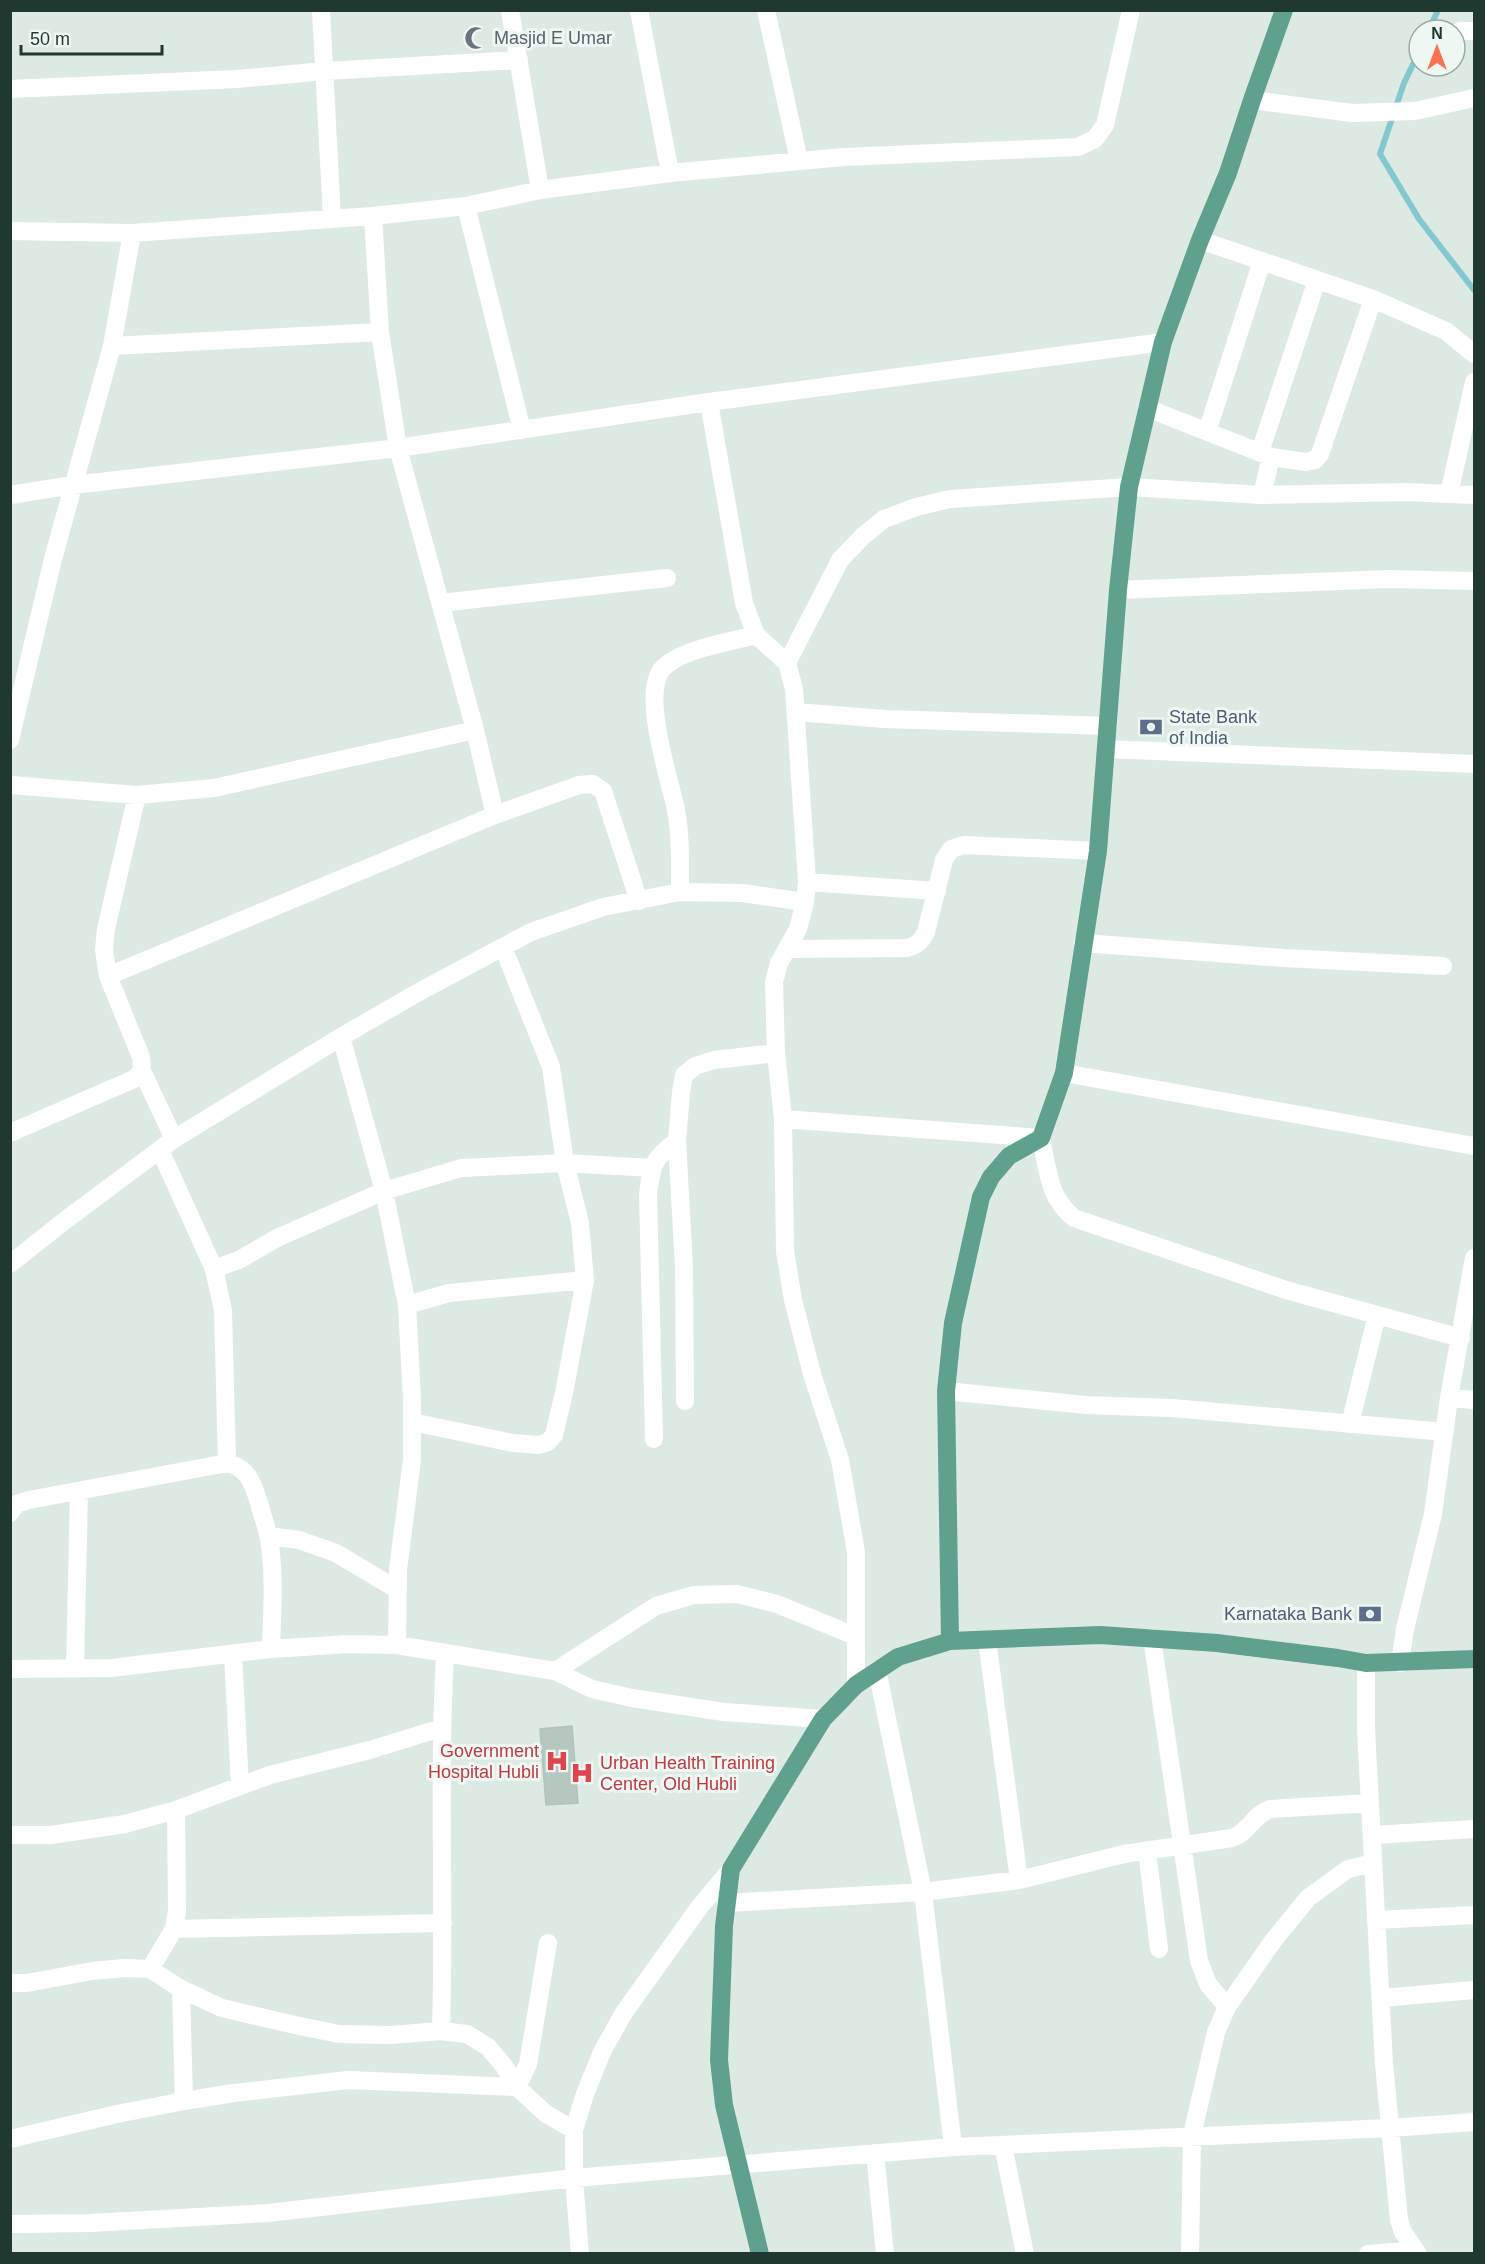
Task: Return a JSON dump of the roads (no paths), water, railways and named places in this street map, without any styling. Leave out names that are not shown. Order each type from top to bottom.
[{"type":"main road","points":[[950,1641],[946,1391],[953,1323],[981,1197],[991,1177],[1009,1156],[1041,1138],[1064,1073],[1098,851],[1118,590],[1129,487],[1163,342],[1200,240],[1228,173],[1284,10]]},
{"type":"main road","points":[[760,2253],[724,2105],[719,2060],[724,1926],[731,1869],[823,1719],[856,1685],[898,1657],[950,1641],[1100,1635],[1217,1643],[1338,1658],[1366,1664],[1474,1659]]},
{"type":"street","points":[[321,10],[332,218]]},
{"type":"street","points":[[510,10],[540,190]]},
{"type":"street","points":[[639,10],[670,173]]},
{"type":"street","points":[[766,10],[799,161]]},
{"type":"street","points":[[10,231],[132,232],[373,216],[466,206],[540,190],[670,173],[844,157],[1078,147],[1095,139],[1105,125],[1131,10]]},
{"type":"street","points":[[10,89],[237,79],[325,71],[519,60]]},
{"type":"street","points":[[1252,100],[1352,113],[1415,111],[1474,98]]},
{"type":"street","points":[[466,206],[522,430]]},
{"type":"street","points":[[373,216],[380,333],[398,448],[475,730],[495,815]]},
{"type":"street","points":[[10,740],[52,559],[112,346],[132,232]]},
{"type":"street","points":[[1200,240],[1373,299],[1446,331],[1474,354]]},
{"type":"street","points":[[1207,432],[1262,261]]},
{"type":"street","points":[[1262,495],[1265,454],[1317,280]]},
{"type":"street","points":[[1148,408],[1265,454],[1306,462],[1316,460],[1373,299]]},
{"type":"street","points":[[112,346],[380,333]]},
{"type":"street","points":[[10,495],[73,485],[398,448],[709,402],[1163,342]]},
{"type":"street","points":[[1449,494],[1474,382]]},
{"type":"street","points":[[709,402],[744,603],[756,635],[787,663],[795,689],[807,882],[798,929],[779,963],[774,982],[776,1053],[783,1119],[785,1251],[793,1300],[812,1374],[840,1460],[855,1552],[856,1685]]},
{"type":"street","points":[[787,663],[840,560],[863,536],[884,519],[916,507],[950,499],[1129,487],[1262,495],[1407,492],[1474,495]]},
{"type":"street","points":[[440,603],[667,579]]},
{"type":"street","points":[[1118,590],[1389,579],[1474,581]]},
{"type":"street","points":[[680,892],[676,811],[655,711],[655,684],[661,670],[672,661],[687,654],[756,635]]},
{"type":"street","points":[[796,712],[885,719],[1108,726]]},
{"type":"street","points":[[10,785],[138,795],[214,788],[475,730]]},
{"type":"street","points":[[1106,749],[1474,764]]},
{"type":"street","points":[[108,976],[495,815],[579,785],[593,784],[603,791],[639,900]]},
{"type":"street","points":[[138,795],[106,929],[104,950],[108,976],[141,1057],[142,1071],[167,1145],[214,1269],[223,1310],[227,1463]]},
{"type":"street","points":[[788,949],[907,948],[915,946],[922,941],[926,932],[944,860],[951,849],[964,845],[1098,851]]},
{"type":"street","points":[[807,882],[936,891]]},
{"type":"street","points":[[10,1264],[167,1145],[341,1037],[531,932],[580,914],[680,892],[742,893],[805,902]]},
{"type":"street","points":[[1083,943],[1284,958],[1443,966]]},
{"type":"street","points":[[412,1422],[529,1446],[539,1446],[548,1442],[554,1435],[564,1393],[585,1280],[580,1223],[565,1163],[551,1067],[503,947]]},
{"type":"street","points":[[341,1037],[384,1191],[407,1305],[411,1353],[412,1460],[398,1569],[397,1645]]},
{"type":"street","points":[[685,1401],[684,1268],[677,1141],[684,1075],[695,1066],[714,1060],[776,1053]]},
{"type":"street","points":[[10,1133],[134,1079],[142,1071]]},
{"type":"street","points":[[1064,1073],[1474,1146]]},
{"type":"street","points":[[783,1119],[1041,1138],[1053,1192],[1061,1208],[1074,1218],[1286,1290],[1461,1338]]},
{"type":"street","points":[[654,1439],[648,1194],[652,1168],[661,1152],[677,1141]]},
{"type":"street","points":[[214,1269],[239,1260],[277,1238],[384,1191],[461,1168],[565,1163],[652,1168]]},
{"type":"street","points":[[1400,1663],[1405,1629],[1433,1514],[1449,1398],[1474,1264]]},
{"type":"street","points":[[407,1305],[449,1293],[585,1280]]},
{"type":"street","points":[[1350,1424],[1377,1315]]},
{"type":"street","points":[[946,1391],[1086,1405],[1172,1408],[1444,1432]]},
{"type":"street","points":[[1449,1398],[1474,1400]]},
{"type":"street","points":[[10,1513],[16,1504],[29,1500],[227,1463],[244,1469],[252,1481],[269,1536],[273,1571],[271,1649]]},
{"type":"street","points":[[75,1668],[80,1492]]},
{"type":"street","points":[[269,1536],[299,1540],[336,1553],[398,1590]]},
{"type":"street","points":[[555,1671],[656,1606],[694,1595],[737,1594],[777,1604],[855,1636]]},
{"type":"street","points":[[1152,1638],[1181,1845],[1203,1974],[1227,2007]]},
{"type":"street","points":[[987,1640],[1019,1880]]},
{"type":"street","points":[[10,1669],[111,1668],[271,1649],[349,1644],[397,1645],[555,1671],[592,1689],[632,1698],[724,1712],[823,1719]]},
{"type":"street","points":[[233,1654],[240,1786]]},
{"type":"street","points":[[441,2031],[443,1923],[441,1728],[445,1654]]},
{"type":"street","points":[[1366,1664],[1366,1730],[1390,2128],[1399,2220],[1403,2232],[1416,2252]]},
{"type":"street","points":[[877,1670],[923,1892],[953,2147]]},
{"type":"street","points":[[10,1835],[51,1835],[125,1824],[176,1810],[270,1775],[370,1750],[441,1728]]},
{"type":"street","points":[[726,1903],[923,1892],[1019,1880],[1124,1854],[1243,1834],[1261,1812],[1270,1809],[1370,1803]]},
{"type":"street","points":[[150,1969],[174,1929],[177,1911],[176,1810]]},
{"type":"street","points":[[1372,1835],[1474,1829]]},
{"type":"street","points":[[1147,1851],[1159,1949]]},
{"type":"street","points":[[1190,2253],[1192,2135],[1216,2032],[1227,2007],[1273,1941],[1308,1898],[1348,1869],[1373,1863]]},
{"type":"street","points":[[580,2253],[574,2178],[574,2130],[585,2094],[602,2052],[623,2014],[698,1909],[731,1869]]},
{"type":"street","points":[[1376,1920],[1474,1915]]},
{"type":"street","points":[[174,1929],[443,1923]]},
{"type":"street","points":[[517,2087],[528,2064],[548,1943]]},
{"type":"street","points":[[10,1983],[27,1983],[92,1971],[124,1968],[150,1969],[181,1989],[222,2008],[339,2034],[390,2035],[441,2031],[467,2034],[488,2047],[504,2066],[517,2087],[546,2114],[574,2130]]},
{"type":"street","points":[[181,1989],[184,2101]]},
{"type":"street","points":[[1381,1998],[1474,1990]]},
{"type":"street","points":[[10,2139],[184,2101],[348,2080],[517,2087]]},
{"type":"street","points":[[10,2224],[90,2223],[268,2213],[574,2178],[953,2147],[1390,2128],[1474,2122]]},
{"type":"street","points":[[1003,2145],[1025,2253]]},
{"type":"street","points":[[874,2153],[885,2253]]},
{"type":"street","points":[[1368,2253],[1416,2252]]},
{"type":"waterway","points":[[1434,18],[1438,10]]},
{"type":"waterway","points":[[1407,77],[1380,154],[1419,219],[1474,290]]},
{"type":"place","name":"Masjid E Umar","points":[[476,38]]},
{"type":"place","name":"State Bank of India","points":[[1151,727]]},
{"type":"place","name":"Karnataka Bank","points":[[1370,1614]]},
{"type":"place","name":"Government Hospital Hubli","points":[[557,1761]]},
{"type":"place","name":"Urban Health Training Center, Old Hubli","points":[[582,1773]]}]
